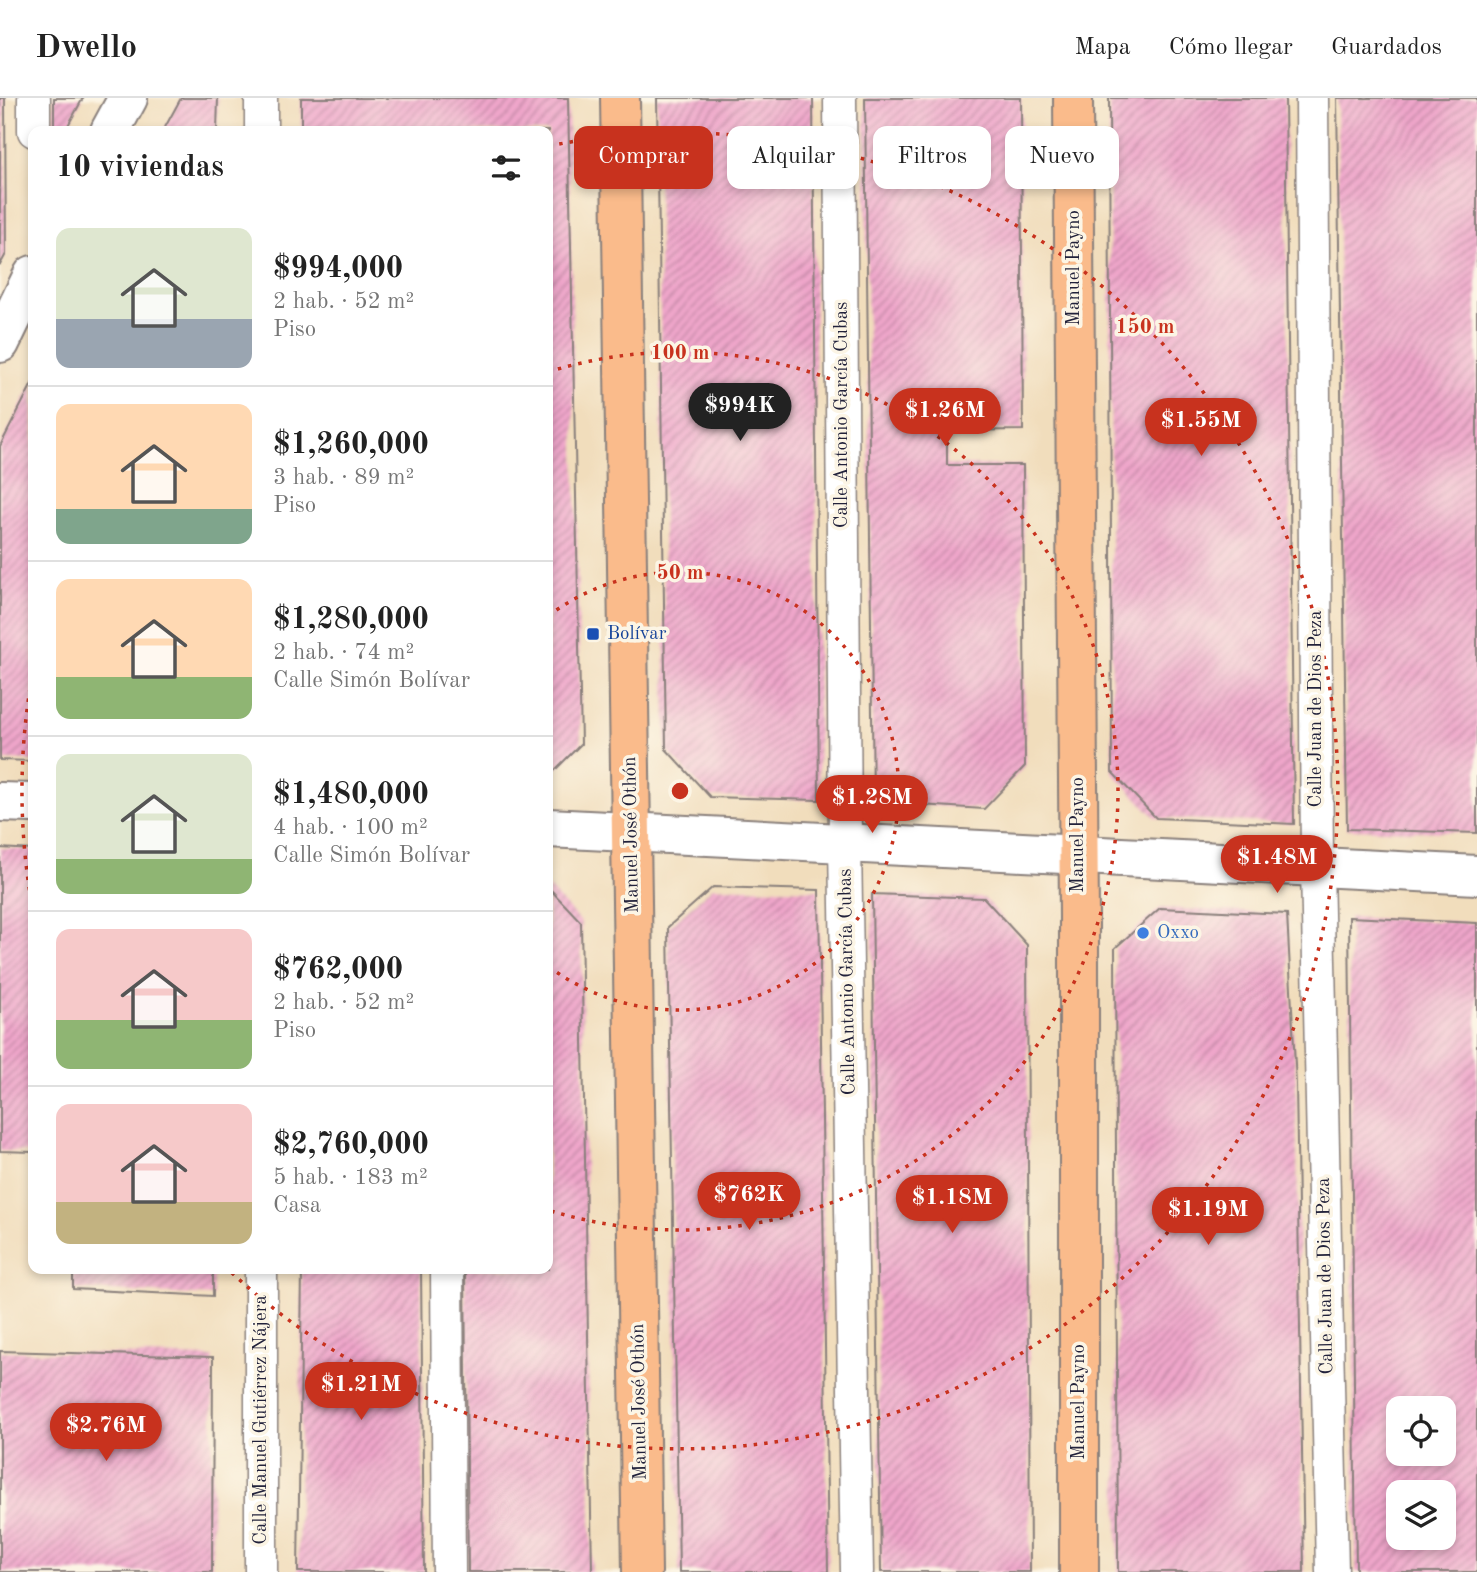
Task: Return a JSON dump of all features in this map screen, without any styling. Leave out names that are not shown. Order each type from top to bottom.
[{"type":"main road","name":"Manuel José Othón","points":[[620,98],[642,1572]]},
{"type":"main road","name":"Manuel Payno","points":[[1073,98],[1079,857],[1079,1572]]},
{"type":"street","points":[[34,98],[34,126]]},
{"type":"street","points":[[113,126],[128,98]]},
{"type":"street","points":[[261,98],[261,126]]},
{"type":"street","name":"Calle Antonio García Cubas","points":[[840,98],[845,844],[857,1572]]},
{"type":"street","name":"Calle Juan de Dios Peza","points":[[1312,98],[1317,867],[1332,1572]]},
{"type":"street","points":[[0,343],[28,285]]},
{"type":"street","points":[[0,802],[28,803]]},
{"type":"street","points":[[553,828],[1079,857],[1477,875]]},
{"type":"street","name":"Calle Manuel Gutiérrez Nájera","points":[[261,1274],[261,1572]]},
{"type":"street","points":[[447,1274],[449,1572]]},
{"type":"building","points":[[0,98],[5,98],[6,254],[0,265]]},
{"type":"building","points":[[54,98],[83,98],[68,126],[54,126]]},
{"type":"building","points":[[181,98],[218,98],[217,126],[166,126]]},
{"type":"building","points":[[301,98],[568,98],[581,744],[553,772],[553,126],[301,126]]},
{"type":"building","points":[[657,98],[813,98],[813,126],[727,126],[727,189],[814,189],[819,800],[710,797],[666,749],[658,189],[713,189],[713,126],[657,126]]},
{"type":"building","points":[[865,98],[1021,98],[1021,126],[1005,126],[1005,189],[1022,189],[1023,430],[947,431],[947,465],[1023,465],[1025,766],[984,809],[873,802]]},
{"type":"building","points":[[1109,98],[1285,98],[1294,824],[1156,818],[1112,772],[1109,189],[1119,189],[1119,126],[1109,126]]},
{"type":"building","points":[[1337,98],[1477,98],[1477,833],[1347,829]]},
{"type":"building","points":[[28,392],[28,761],[0,760],[0,446]]},
{"type":"building","points":[[0,848],[28,850],[28,1152],[0,1151]]},
{"type":"building","points":[[713,887],[819,890],[828,1572],[679,1572],[668,927]]},
{"type":"building","points":[[553,892],[581,922],[592,1572],[468,1572],[465,1274],[553,1274]]},
{"type":"building","points":[[872,894],[984,898],[1027,945],[1030,1572],[881,1572]]},
{"type":"building","points":[[1160,908],[1287,914],[1296,1084],[1304,1572],[1118,1572],[1115,948]]},
{"type":"building","points":[[1349,917],[1477,923],[1477,1572],[1356,1572]]},
{"type":"building","points":[[73,1274],[213,1274],[213,1296],[73,1289]]},
{"type":"building","points":[[302,1274],[421,1274],[424,1572],[298,1572]]},
{"type":"building","points":[[0,1351],[213,1357],[212,1572],[0,1572]]},
{"type":"place","name":"Bolívar","points":[[593,634]]},
{"type":"place","name":"Oxxo","points":[[1143,933]]}]
